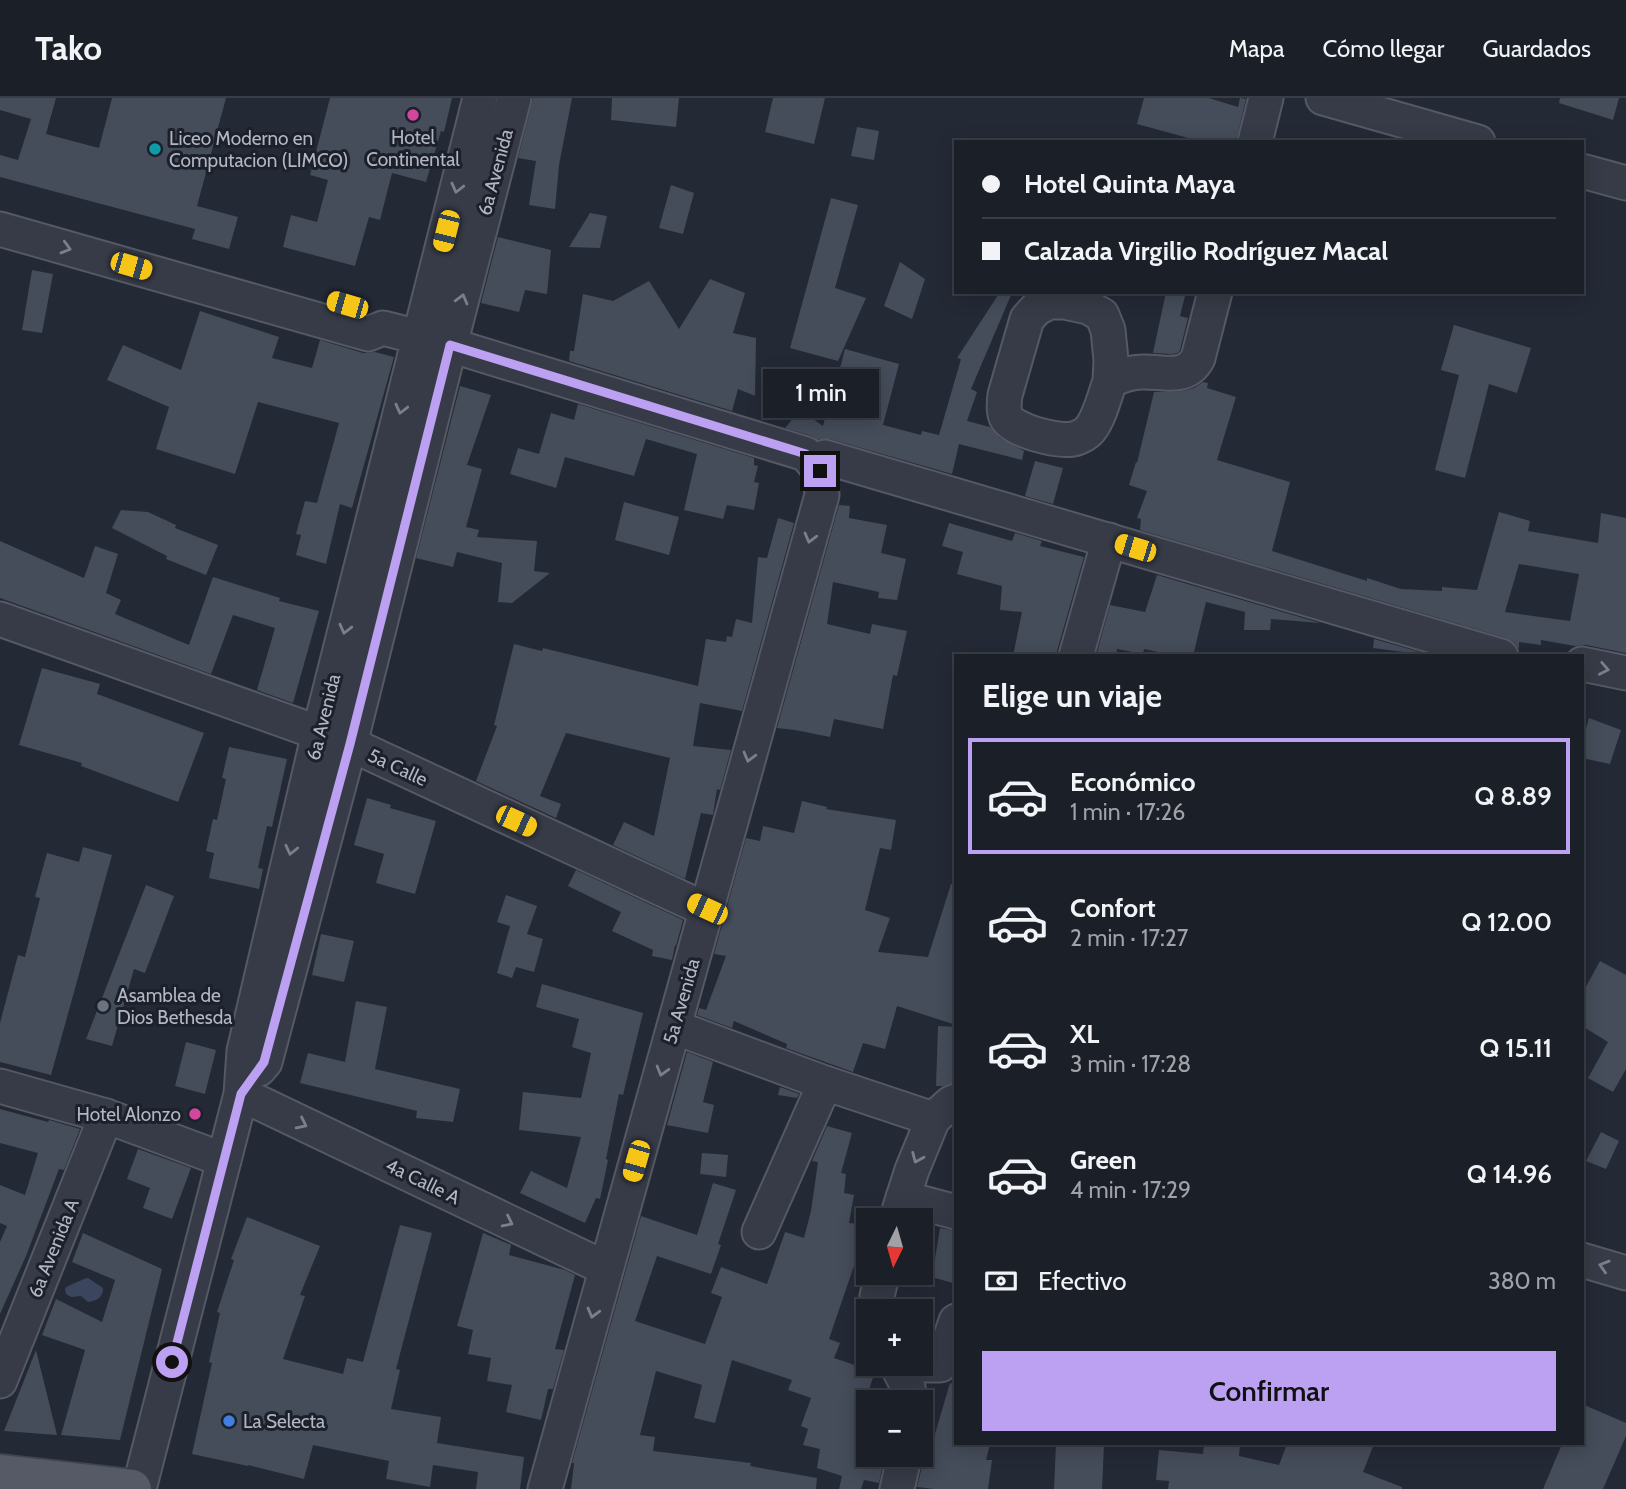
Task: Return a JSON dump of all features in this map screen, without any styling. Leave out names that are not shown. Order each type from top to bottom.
[{"type":"main road","points":[[0,1474],[132,1489]]},
{"type":"street","name":"6a Avenida","points":[[241,1094],[264,1062],[350,744],[435,341],[480,98]]},
{"type":"street","name":"6a Avenida","points":[[139,1489],[241,1094],[244,1051],[318,733],[435,341],[514,98]]},
{"type":"street","points":[[1256,140],[1266,98]]},
{"type":"street","points":[[1323,98],[1471,140]]},
{"type":"street","points":[[1584,172],[1626,183]]},
{"type":"street","points":[[0,206],[374,313],[383,328]]},
{"type":"street","points":[[0,229],[368,334],[383,328],[435,341],[806,454],[816,466],[825,457],[1494,654]]},
{"type":"street","points":[[1110,381],[1132,373],[1177,373],[1194,366],[1215,294]]},
{"type":"street","name":"5a Avenida","points":[[545,1489],[822,495],[816,466]]},
{"type":"street","points":[[1077,654],[1109,540]]},
{"type":"street","name":"5a Calle","points":[[0,619],[350,744],[707,909]]},
{"type":"street","points":[[1584,664],[1626,673]]},
{"type":"street","points":[[674,1027],[825,1083],[949,1102],[912,1170],[899,1208]]},
{"type":"street","points":[[759,1232],[825,1083]]},
{"type":"street","points":[[0,1086],[106,1116],[224,1160]]},
{"type":"street","name":"4a Calle A","points":[[241,1094],[605,1269]]},
{"type":"street","name":"6a Avenida A","points":[[0,1381],[106,1116]]},
{"type":"street","points":[[933,1211],[954,1212]]},
{"type":"street","points":[[1584,1261],[1626,1273]]},
{"type":"street","points":[[933,1365],[940,1365],[954,1327]]},
{"type":"street","points":[[897,1489],[902,1467]]},
{"type":"water","points":[[88,1278],[103,1288],[102,1294],[94,1301],[88,1302],[81,1296],[71,1297],[66,1294],[65,1288]]},
{"type":"building","name":"Liceo Moderno en Computacion (LIMCO)","points":[[0,98],[56,98],[46,134],[99,148],[112,98],[226,98],[197,206],[238,217],[229,249],[192,239],[195,229],[0,177],[0,155],[18,160],[31,119],[0,110]]},
{"type":"building","points":[[330,98],[452,98],[444,132],[441,131],[426,182],[392,173],[380,220],[369,217],[355,266],[283,247],[291,215],[317,222],[328,180],[310,175]]},
{"type":"building","points":[[533,98],[572,98],[559,165],[555,209],[529,205],[536,161],[518,158]]},
{"type":"building","points":[[612,98],[679,98],[676,127],[611,120]]},
{"type":"building","points":[[773,98],[825,98],[814,144],[765,132]]},
{"type":"building","points":[[1144,98],[1209,98],[1238,107],[1240,98],[1246,99],[1236,140],[1192,140],[1137,124]]},
{"type":"building","points":[[1560,98],[1619,98],[1613,120],[1559,103]]},
{"type":"building","points":[[857,127],[879,131],[874,160],[851,156]]},
{"type":"building","points":[[671,185],[694,193],[683,234],[659,228]]},
{"type":"building","points":[[831,198],[858,205],[835,288],[866,298],[838,361],[790,348]]},
{"type":"building","points":[[590,213],[607,216],[600,248],[569,247]]},
{"type":"building","points":[[498,237],[551,250],[547,294],[525,290],[519,312],[481,303]]},
{"type":"building","points":[[900,262],[925,279],[912,319],[884,306]]},
{"type":"building","points":[[32,270],[53,274],[42,333],[22,330]]},
{"type":"building","points":[[710,279],[745,293],[733,333],[756,338],[755,396],[738,389],[732,411],[569,361],[570,351],[574,351],[583,294],[613,301],[649,281],[679,329]]},
{"type":"building","points":[[999,294],[1011,295],[971,389],[977,392],[967,421],[990,427],[1000,438],[1024,451],[1022,460],[959,444],[952,474],[830,439],[817,439],[785,428],[800,410],[823,426],[845,349],[899,364],[883,425],[921,435],[922,431],[939,435],[961,359],[957,358]]},
{"type":"building","points":[[1166,294],[1186,294],[1180,316],[1188,318],[1180,350],[1172,354],[1153,353]]},
{"type":"building","points":[[200,311],[279,337],[272,358],[312,368],[320,340],[363,353],[375,352],[394,357],[352,508],[340,504],[326,564],[296,555],[301,535],[296,534],[305,501],[317,503],[339,423],[258,402],[235,474],[156,449],[169,407],[107,380],[123,345],[181,370]]},
{"type":"building","points":[[1454,325],[1531,348],[1517,393],[1489,384],[1465,478],[1435,470],[1459,375],[1441,370]]},
{"type":"building","points":[[1203,382],[1208,383],[1207,388],[1236,397],[1217,460],[1290,482],[1272,551],[1367,581],[1367,578],[1401,589],[1442,591],[1442,587],[1477,590],[1499,512],[1530,521],[1528,531],[1598,543],[1601,513],[1626,518],[1626,653],[1541,640],[1541,645],[1519,642],[1519,649],[1514,642],[1506,638],[1140,530],[1141,519],[1137,518],[1147,491],[1129,485],[1154,392],[1194,388]],"holes":[[[1519,564],[1579,574],[1570,621],[1505,612]]]},
{"type":"building","points":[[460,386],[491,395],[467,465],[482,469],[466,527],[479,530],[477,537],[537,541],[534,571],[550,573],[512,603],[498,602],[502,563],[457,552],[453,567],[416,558]]},
{"type":"building","points":[[578,404],[754,458],[754,465],[758,466],[754,482],[759,483],[754,510],[727,505],[723,519],[684,510],[697,454],[646,439],[634,476],[565,457],[556,488],[510,474],[518,448],[539,454],[551,413],[574,420]]},
{"type":"building","points":[[1035,461],[1063,468],[1053,504],[1025,496]]},
{"type":"building","points":[[624,502],[679,517],[669,555],[615,540]]},
{"type":"building","points":[[839,505],[850,506],[849,518],[887,525],[881,553],[906,559],[897,600],[878,598],[879,592],[833,582],[827,624],[870,634],[872,624],[907,631],[897,676],[893,675],[883,729],[834,719],[830,737],[777,728]]},
{"type":"building","points":[[121,510],[148,512],[176,525],[175,528],[218,545],[206,575],[166,559],[167,556],[112,528]]},
{"type":"building","points":[[778,518],[794,523],[742,711],[700,703],[693,746],[731,750],[720,790],[717,789],[713,815],[701,813],[685,879],[613,845],[624,822],[654,836],[670,758],[566,733],[540,796],[561,804],[556,818],[476,781],[497,726],[494,725],[514,644],[542,651],[543,648],[698,686],[706,639],[726,642],[727,636],[732,637],[736,619],[752,623],[758,557],[767,558]]},
{"type":"building","points":[[949,523],[1012,541],[1015,533],[1042,541],[1040,546],[1084,557],[1057,654],[1013,654],[1022,612],[1000,610],[1002,586],[957,574],[963,552],[942,546]]},
{"type":"building","points":[[0,541],[84,578],[95,546],[118,554],[106,593],[121,600],[115,614],[189,645],[213,577],[280,598],[279,601],[319,611],[293,703],[257,690],[275,628],[233,615],[211,674],[0,598]]},
{"type":"building","points":[[1157,575],[1320,623],[1271,619],[1270,630],[1244,630],[1245,612],[1206,602],[1193,654],[1168,654],[1144,649],[1143,654],[1117,649],[1116,654],[1097,654],[1110,605],[1145,612]]},
{"type":"building","points":[[1374,639],[1427,654],[1411,654],[1373,648]]},
{"type":"building","points":[[42,668],[100,684],[97,694],[204,733],[178,802],[81,766],[82,763],[19,745]]},
{"type":"building","points":[[1589,718],[1621,730],[1610,764],[1584,758],[1584,735]]},
{"type":"building","points":[[229,747],[287,759],[272,827],[267,826],[258,868],[263,869],[259,889],[209,878],[214,853],[206,851],[213,819],[217,820],[226,779],[222,778]]},
{"type":"building","points":[[367,798],[391,805],[390,808],[436,821],[415,894],[376,883],[384,854],[354,845]]},
{"type":"building","points":[[802,801],[827,807],[826,809],[896,820],[891,850],[880,848],[865,910],[890,918],[878,952],[928,957],[951,884],[954,884],[954,1024],[897,1006],[885,1049],[863,1043],[853,1072],[786,1048],[787,1044],[734,1021],[732,1028],[697,1015],[699,1008],[706,1010],[726,956],[714,954],[746,838],[760,841],[763,826],[794,833]]},
{"type":"building","points":[[83,847],[112,855],[51,1075],[0,1062],[0,1023],[18,955],[25,957],[40,898],[35,897],[47,853],[79,862]]},
{"type":"building","points":[[576,870],[683,920],[672,960],[652,956],[653,950],[612,931],[621,912],[568,886]]},
{"type":"building","points":[[146,885],[174,896],[145,973],[134,969],[112,1046],[86,1039]]},
{"type":"building","points":[[506,895],[537,906],[527,934],[543,939],[534,972],[516,967],[512,978],[497,973],[510,926],[497,922]]},
{"type":"building","points":[[321,934],[354,941],[344,982],[312,975]]},
{"type":"building","points":[[1600,961],[1626,975],[1626,1069],[1613,1092],[1588,1078],[1608,1042],[1584,1027],[1584,990]]},
{"type":"building","points":[[542,984],[643,1013],[623,1095],[619,1094],[600,1199],[596,1198],[585,1223],[520,1193],[531,1171],[567,1188],[581,1137],[519,1130],[523,1092],[581,1098],[591,1053],[572,1047],[579,1019],[536,1007]]},
{"type":"building","points":[[356,1001],[387,1007],[375,1069],[460,1089],[453,1122],[416,1118],[417,1111],[300,1083],[308,1053],[345,1062]]},
{"type":"building","points":[[938,1026],[954,1027],[954,1083],[936,1086]]},
{"type":"building","points":[[186,1042],[216,1050],[205,1094],[175,1086]]},
{"type":"building","points":[[687,1052],[713,1062],[703,1102],[714,1105],[708,1133],[667,1125]]},
{"type":"building","points":[[780,1087],[799,1094],[797,1098],[778,1095]]},
{"type":"building","points":[[0,1109],[80,1129],[64,1170],[59,1169],[26,1256],[0,1314],[0,1242],[7,1226],[0,1223],[0,1185],[25,1195],[38,1153],[0,1143]]},
{"type":"building","points":[[827,1126],[852,1133],[841,1173],[846,1174],[844,1193],[854,1195],[849,1223],[856,1224],[856,1260],[829,1339],[840,1343],[834,1358],[856,1366],[856,1376],[874,1376],[869,1390],[856,1390],[856,1467],[882,1467],[879,1483],[864,1480],[861,1489],[839,1489],[842,1476],[817,1468],[820,1449],[803,1445],[808,1429],[801,1426],[811,1398],[788,1390],[792,1380],[732,1360],[715,1423],[694,1418],[702,1385],[656,1371],[640,1435],[655,1437],[653,1451],[751,1463],[750,1466],[817,1478],[816,1489],[571,1489],[572,1463],[641,1216],[697,1235],[713,1183],[736,1190],[711,1274],[657,1256],[635,1321],[705,1344],[722,1297],[711,1293],[721,1267],[767,1284],[785,1232],[804,1238],[818,1162],[812,1161]]},
{"type":"building","points":[[1601,1132],[1619,1141],[1606,1169],[1586,1161]]},
{"type":"building","points":[[138,1149],[191,1168],[172,1219],[143,1208],[150,1188],[127,1179]]},
{"type":"building","points":[[702,1153],[728,1155],[726,1177],[700,1174]]},
{"type":"building","points":[[247,1217],[320,1246],[300,1295],[305,1296],[283,1359],[343,1374],[347,1358],[363,1362],[400,1225],[432,1233],[396,1369],[400,1370],[391,1409],[441,1417],[437,1443],[524,1457],[520,1489],[476,1489],[478,1472],[433,1465],[430,1487],[386,1479],[389,1461],[313,1445],[304,1479],[192,1454],[212,1363],[209,1362],[220,1313],[217,1312],[234,1260],[231,1259]]},
{"type":"building","points":[[940,1228],[954,1231],[954,1283],[933,1277]]},
{"type":"building","points":[[83,1233],[162,1269],[120,1440],[61,1435],[85,1350],[42,1335],[56,1299],[102,1322],[115,1280],[72,1262]]},
{"type":"building","points":[[483,1233],[511,1245],[509,1255],[575,1275],[555,1349],[564,1350],[553,1389],[548,1389],[541,1420],[506,1412],[512,1385],[487,1381],[491,1358],[468,1354],[473,1330],[457,1326]]},
{"type":"building","points":[[36,1350],[57,1435],[4,1431]]},
{"type":"building","points":[[950,1383],[954,1384],[954,1445],[990,1445],[986,1460],[992,1460],[988,1489],[917,1487],[922,1467],[933,1467],[933,1441]]},
{"type":"building","points":[[1584,1405],[1626,1423],[1626,1436],[1603,1489],[1543,1489],[1562,1445],[1584,1445]]},
{"type":"building","points":[[1056,1445],[1104,1445],[1102,1489],[1054,1489]]},
{"type":"building","points":[[1204,1445],[1240,1445],[1239,1456],[1279,1465],[1287,1445],[1374,1445],[1363,1472],[1402,1489],[1168,1489],[1169,1481],[1156,1480],[1159,1450],[1203,1454]]},
{"type":"place","name":"Hotel Continental","points":[[413,115]]},
{"type":"place","name":"Liceo Moderno en Computacion (LIMCO)","points":[[155,149]]},
{"type":"place","name":"Asamblea de Dios Bethesda","points":[[103,1006]]},
{"type":"place","name":"Hotel Alonzo","points":[[195,1114]]},
{"type":"place","name":"La Selecta","points":[[229,1421]]},
{"type":"route","points":[[172,1362],[241,1094],[264,1062],[350,744],[450,345],[806,454],[820,471]]}]
